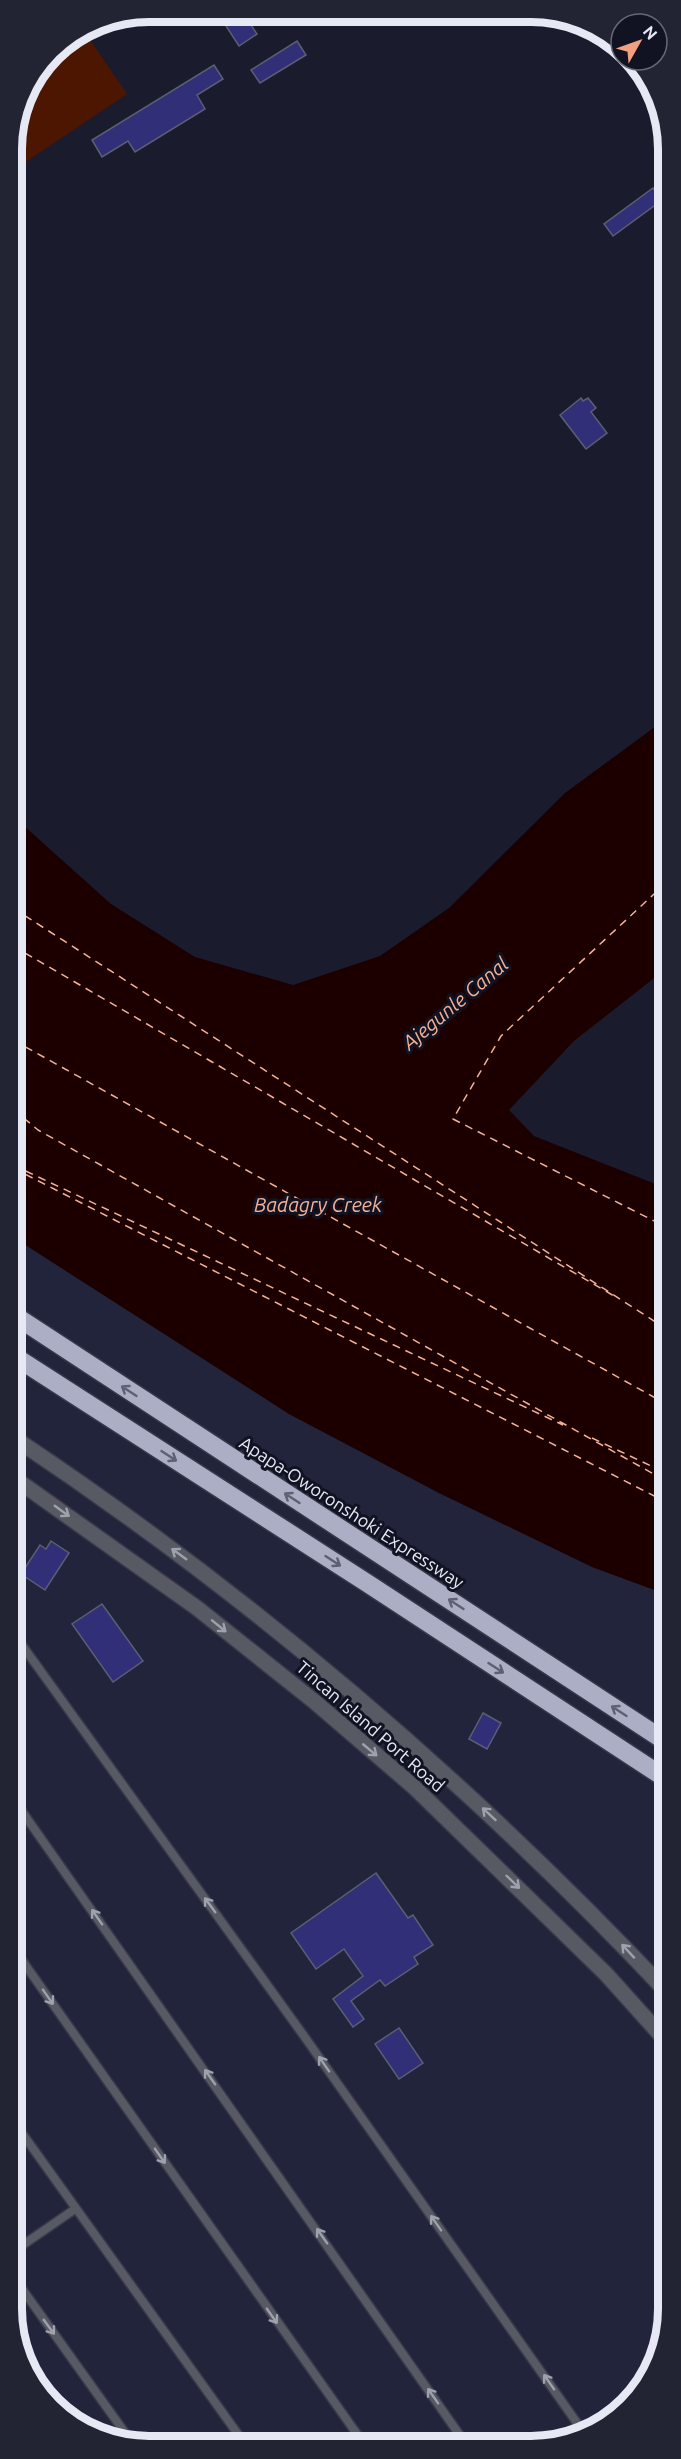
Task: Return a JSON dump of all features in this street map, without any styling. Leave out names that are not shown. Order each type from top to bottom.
[{"type":"highway","name":"Apapa-Oworonshoki Expressway","points":[[22,1321],[658,1736]]},
{"type":"highway","points":[[22,1361],[658,1773]]},
{"type":"street","name":"Tincan Island Port Road","points":[[22,1444],[70,1475],[217,1582],[336,1677],[527,1850],[658,1983]]},
{"type":"street","name":"Tincan Island Port Road","points":[[22,1484],[197,1608],[315,1702],[405,1779],[606,1974],[658,2032]]},
{"type":"lane","points":[[22,1646],[297,2026],[580,2427]]},
{"type":"lane","points":[[22,1812],[460,2436]]},
{"type":"lane","points":[[22,1961],[358,2436]]},
{"type":"lane","points":[[22,2134],[239,2436]]},
{"type":"lane","points":[[22,2246],[75,2209]]},
{"type":"lane","points":[[22,2289],[126,2434]]},
{"type":"shaded area","points":[[89,38],[127,94],[23,164],[24,133],[32,101],[49,72],[79,44]]},
{"type":"shaded area","points":[[22,1243],[289,1414],[439,1493],[592,1567],[658,1591],[658,2318],[649,2358],[637,2380],[615,2405],[602,2415],[572,2430],[540,2436],[141,2436],[109,2430],[79,2415],[60,2399],[40,2373],[27,2342],[22,2309]]},
{"type":"water","name":"Badagry Creek","points":[[658,725],[658,975],[574,1041],[509,1110],[534,1136],[658,1185],[658,1591],[592,1567],[439,1493],[289,1414],[22,1243],[23,825],[111,904],[195,957],[293,985],[380,956],[449,908],[565,793]]},
{"type":"building","points":[[224,23],[249,23],[257,34],[239,46]]},
{"type":"building","points":[[297,41],[306,55],[260,83],[251,70]]},
{"type":"building","points":[[214,65],[223,79],[197,95],[205,109],[135,152],[128,141],[102,157],[92,140]]},
{"type":"building","points":[[653,188],[658,195],[658,203],[613,236],[604,224]]},
{"type":"building","points":[[581,398],[583,401],[588,398],[596,408],[591,412],[607,433],[586,449],[560,415]]},
{"type":"building","points":[[51,1541],[69,1553],[45,1590],[22,1575],[22,1572],[40,1545],[46,1549]]},
{"type":"building","points":[[102,1604],[143,1661],[113,1682],[72,1624]]},
{"type":"building","points":[[483,1713],[501,1723],[487,1749],[469,1739]]},
{"type":"building","points":[[376,1873],[408,1918],[413,1915],[433,1945],[414,1957],[418,1964],[385,1986],[380,1980],[351,2001],[364,2019],[353,2027],[333,1999],[363,1976],[344,1949],[316,1969],[291,1933]]},
{"type":"building","points":[[399,2028],[423,2063],[399,2079],[375,2044]]},
{"type":"ferry route","points":[[658,890],[501,1036],[453,1119],[658,1223]]},
{"type":"ferry route","points":[[23,914],[658,1324]]},
{"type":"ferry route","points":[[23,952],[614,1296]]},
{"type":"ferry route","points":[[23,1045],[658,1399]]},
{"type":"ferry route","points":[[23,1117],[38,1130],[658,1476]]},
{"type":"ferry route","points":[[23,1170],[563,1425]]},
{"type":"ferry route","points":[[23,1173],[658,1498]]},
{"type":"ferry route","points":[[654,1320],[658,1322]]},
{"type":"ferry route","points":[[592,1438],[658,1469]]},
{"type":"water label","name":"Ajegunle Canal","points":[[455,1003]]}]
